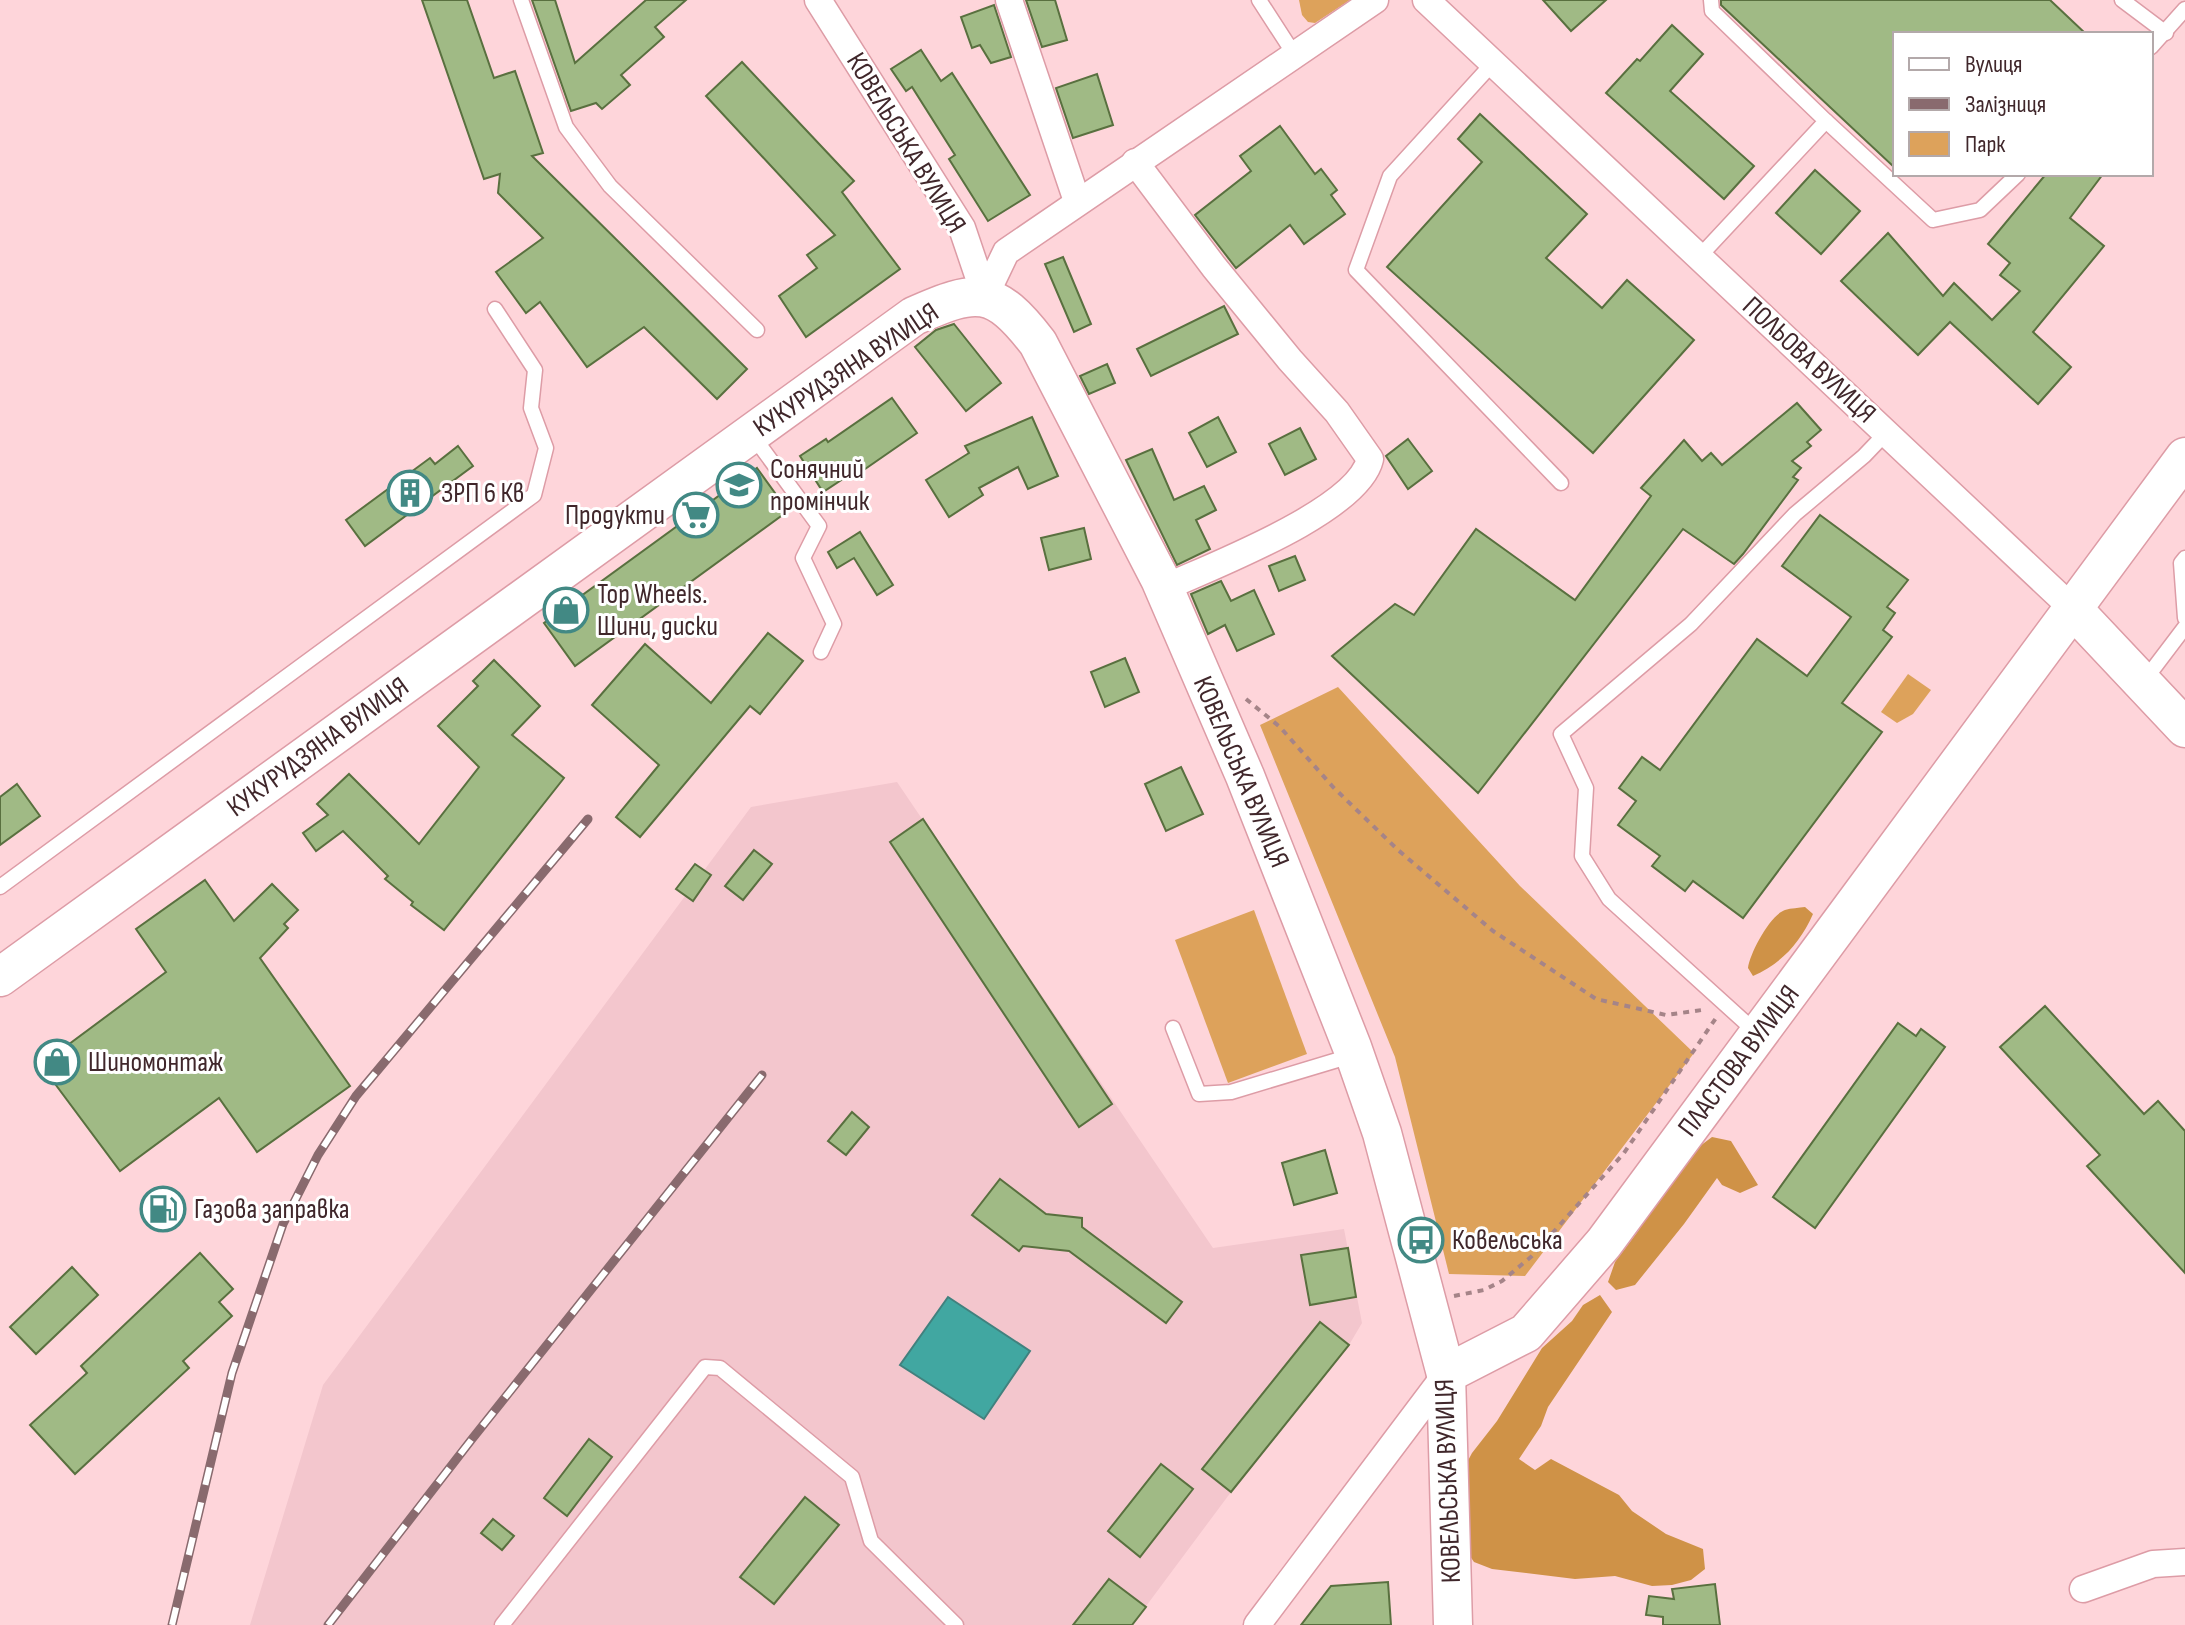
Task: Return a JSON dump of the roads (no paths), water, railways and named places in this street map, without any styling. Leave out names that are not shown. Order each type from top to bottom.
[{"type":"main road","name":"КУКУРУДЗЯНА ВУЛИЦЯ","points":[[7,967],[914,316],[954,298],[985,296]]},
{"type":"main road","name":"КОВЕЛЬСЬКА ВУЛИЦЯ","points":[[985,296],[1018,317],[1038,343],[1164,588],[1245,776],[1382,1133],[1446,1374],[1453,1625]]},
{"type":"main road","name":"ПЛАСТОВА ВУЛИЦЯ","points":[[1446,1374],[1526,1333],[1604,1243],[2185,457]]},
{"type":"main road","name":"ПОЛЬОВА ВУЛИЦЯ","points":[[2072,608],[2185,728]]},
{"type":"street","name":"КОВЕЛЬСЬКА ВУЛИЦЯ","points":[[818,0],[962,228],[985,296]]},
{"type":"street","points":[[1009,0],[1077,201]]},
{"type":"street","points":[[985,296],[1006,252],[1375,0]]},
{"type":"street","name":"ПОЛЬОВА ВУЛИЦЯ","points":[[1426,0],[2072,608]]},
{"type":"street","points":[[1135,162],[1214,267],[1337,412],[1370,459],[1367,470],[1357,483],[1300,524],[1164,588]]},
{"type":"street","name":"ПЛАСТОВА ВУЛИЦЯ","points":[[1257,1625],[1446,1374]]},
{"type":"street","points":[[2083,1589],[2153,1564],[2185,1562]]},
{"type":"lane","points":[[521,0],[566,127],[610,186],[757,330]]},
{"type":"lane","points":[[1259,0],[1294,54]]},
{"type":"lane","points":[[1711,0],[1712,11],[1933,220],[1980,210],[2016,176]]},
{"type":"lane","points":[[2122,0],[2166,33]]},
{"type":"lane","points":[[2153,45],[2185,9]]},
{"type":"lane","points":[[1493,63],[1390,176],[1356,270],[1561,483]]},
{"type":"lane","points":[[1699,257],[1826,121]]},
{"type":"lane","points":[[0,887],[534,495],[546,448],[531,408],[535,370],[495,309]]},
{"type":"lane","points":[[1759,1035],[1609,899],[1582,856],[1586,788],[1561,734],[1691,624],[1795,514],[1864,456],[1886,433]]},
{"type":"lane","points":[[752,434],[819,526],[803,558],[834,624],[821,652]]},
{"type":"lane","points":[[2185,558],[2181,563],[2185,618]]},
{"type":"lane","points":[[2143,682],[2185,627]]},
{"type":"lane","points":[[1173,1028],[1199,1094],[1231,1092],[1354,1055]]},
{"type":"lane","points":[[502,1625],[705,1367],[720,1368],[852,1477],[871,1541],[956,1625]]},
{"type":"water","points":[[948,1297],[1030,1351],[984,1419],[900,1365]]},
{"type":"railway","points":[[172,1625],[232,1373],[283,1224],[318,1155],[356,1096],[588,819]]},
{"type":"railway","points":[[328,1625],[762,1075]]},
{"type":"place","name":"Сонячний промінчик","points":[[739,485]]},
{"type":"place","name":"ЗРП 6 Кв","points":[[410,493]]},
{"type":"place","name":"Продукти","points":[[696,515]]},
{"type":"place","name":"Top Wheels. Шини, диски","points":[[566,610]]},
{"type":"place","name":"Шиномонтаж","points":[[57,1062]]},
{"type":"place","name":"Газова заправка","points":[[163,1209]]},
{"type":"place","name":"Ковельська","points":[[1421,1240]]}]
